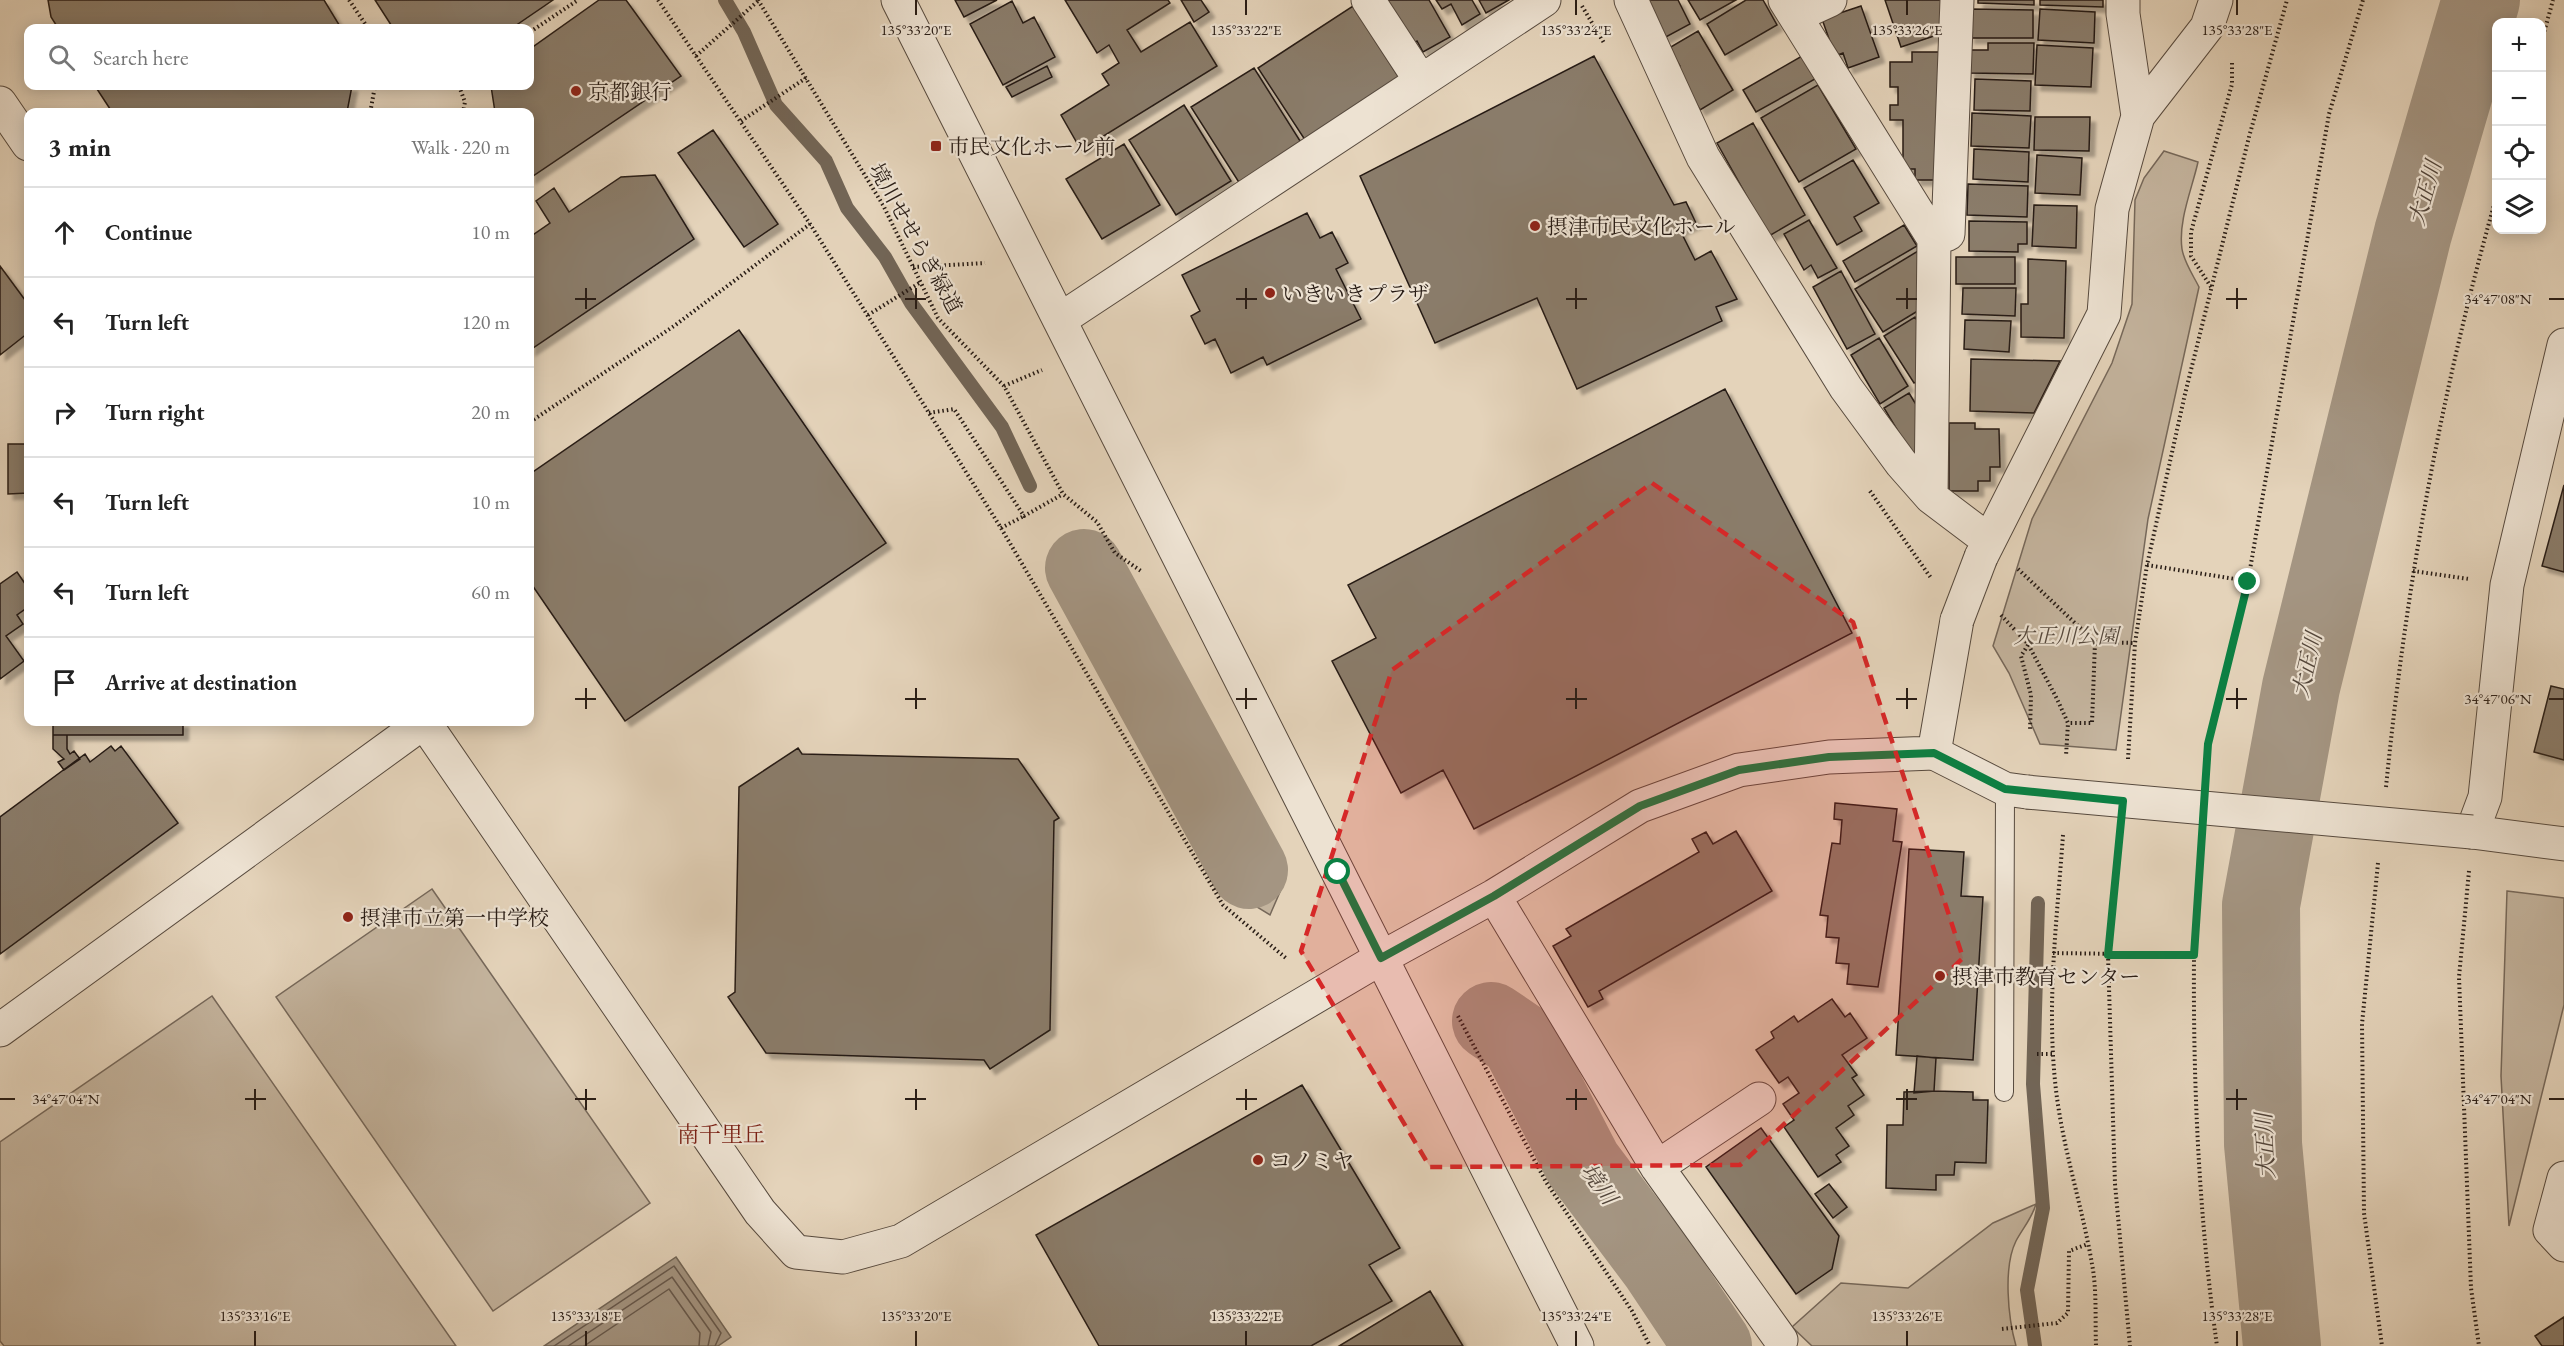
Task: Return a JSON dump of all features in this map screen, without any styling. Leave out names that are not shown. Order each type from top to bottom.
[{"type":"street","points":[[898,0],[1577,1346]]},
{"type":"street","points":[[1368,0],[1421,81]]},
{"type":"street","points":[[1060,319],[1544,0]]},
{"type":"street","points":[[1631,0],[1703,157],[1846,388],[1900,463],[1931,497],[1985,548]]},
{"type":"street","points":[[1830,0],[1790,8],[1934,238],[1931,497]]},
{"type":"street","points":[[1934,238],[1948,234],[1957,0]]},
{"type":"street","points":[[2123,0],[2138,116]]},
{"type":"street","points":[[1934,753],[1957,620],[1985,548],[2104,314],[2112,209],[2138,116],[2211,13]]},
{"type":"street","points":[[0,102],[24,138]]},
{"type":"street","points":[[2472,831],[2485,797],[2507,585],[2564,345]]},
{"type":"street","points":[[0,1030],[418,726]]},
{"type":"street","points":[[427,726],[760,1212],[796,1252],[843,1257],[901,1241],[1381,958],[1494,896],[1640,806],[1739,770],[1829,757],[1934,753],[2016,790],[2472,831],[2564,844]]},
{"type":"street","points":[[1494,896],[1657,1167],[1781,1340]]},
{"type":"street","points":[[1657,1167],[1759,1099]]},
{"type":"street","points":[[2564,1178],[2550,1230],[2564,1245]]},
{"type":"lane","points":[[2004,1092],[2016,790]]},
{"type":"path","points":[[349,0],[365,24]]},
{"type":"path","points":[[534,29],[578,0]]},
{"type":"path","points":[[658,0],[810,224],[868,315],[1000,528],[1223,905],[1287,959]]},
{"type":"path","points":[[696,56],[758,0]]},
{"type":"path","name":"境川せせらぎ緑道","points":[[758,0],[883,205],[938,318],[1004,386],[1063,494],[1097,522],[1115,553],[1148,576]]},
{"type":"path","points":[[2128,759],[2135,643],[2147,565],[2211,288],[2287,0]]},
{"type":"path","points":[[2206,779],[2208,744],[2248,582],[2329,114],[2363,0]]},
{"type":"path","points":[[2546,23],[2553,0]]},
{"type":"path","points":[[2211,13],[2232,53],[2232,84],[2191,232],[2191,256],[2211,288]]},
{"type":"path","points":[[741,121],[806,78]]},
{"type":"path","points":[[371,108],[374,90]]},
{"type":"path","points":[[460,90],[465,102],[464,108]]},
{"type":"path","points":[[2386,792],[2394,702],[2427,484],[2492,212]]},
{"type":"path","points":[[534,419],[674,326],[810,224]]},
{"type":"path","points":[[913,267],[995,262]]},
{"type":"path","points":[[868,315],[921,282]]},
{"type":"path","points":[[1004,386],[1048,367]]},
{"type":"path","points":[[929,413],[954,409],[1024,516]]},
{"type":"path","points":[[1000,528],[1063,494]]},
{"type":"path","points":[[2013,564],[2095,642],[2135,643]]},
{"type":"path","points":[[2147,565],[2248,582]]},
{"type":"path","points":[[2413,571],[2447,576]]},
{"type":"path","points":[[2068,723],[2092,723],[2095,642]]},
{"type":"path","points":[[2028,644],[2021,656],[2031,695],[2030,731]]},
{"type":"path","points":[[2123,801],[2108,955],[2115,1184],[2130,1346]]},
{"type":"path","points":[[2472,831],[2459,977],[2471,1288],[2479,1346]]},
{"type":"path","points":[[2202,838],[2194,955],[2198,1124],[2207,1273],[2217,1346]]},
{"type":"path","points":[[2379,859],[2362,1024],[2364,1213],[2382,1346]]},
{"type":"path","points":[[2053,953],[2194,955]]},
{"type":"path","points":[[1458,1016],[1546,1182],[1632,1311],[1650,1346]]},
{"type":"path","points":[[2002,1329],[2057,1323],[2068,1313],[2069,1251],[2088,1244]]},
{"type":"highlighted area","points":[[1652,483],[1853,622],[1963,958],[1740,1165],[1430,1167],[1301,951],[1392,670]]},
{"type":"green space","name":"大正川公園","points":[[2164,151],[2198,162],[2184,216],[2181,238],[2185,259],[2199,287],[2148,519],[2116,750],[2040,744],[2009,673],[1993,646],[2032,519],[2112,363],[2132,304],[2135,200],[2144,178]]},
{"type":"green space","points":[[1271,850],[1286,878],[1270,915],[1244,899]]},
{"type":"green space","points":[[432,889],[650,1203],[493,1311],[276,997]]},
{"type":"green space","points":[[2507,891],[2564,898],[2564,1005],[2509,1226],[2501,1076]]},
{"type":"green space","points":[[212,996],[456,1346],[4,1346],[0,1341],[0,1142]]},
{"type":"green space","points":[[2036,1204],[2016,1241],[2009,1264],[2009,1307],[2016,1346],[1812,1346],[1792,1327],[1841,1283],[1908,1288],[1993,1223]]},
{"type":"water","points":[[676,1257],[731,1337],[718,1346],[544,1346]]},
{"type":"building","points":[[48,0],[324,0],[339,24],[55,24],[51,17]]},
{"type":"building","points":[[375,0],[553,0],[518,24],[390,24]]},
{"type":"building","name":"京都銀行","points":[[599,0],[626,0],[681,76],[534,175],[534,108],[494,108],[492,90],[534,90],[534,46]]},
{"type":"building","points":[[955,0],[997,0],[964,17]]},
{"type":"building","points":[[1065,0],[1168,0],[1170,3],[1127,30],[1141,52],[1190,22],[1217,66],[1081,150],[1061,115],[1109,85],[1102,74],[1119,63],[1109,45],[1097,53]]},
{"type":"building","points":[[1181,0],[1201,0],[1209,12],[1194,22]]},
{"type":"building","points":[[1387,0],[1429,0],[1450,37],[1423,52],[1417,41],[1411,45]]},
{"type":"building","points":[[1436,0],[1472,0],[1480,14],[1462,25],[1451,4],[1442,9]]},
{"type":"building","points":[[1479,0],[1509,0],[1486,13]]},
{"type":"building","points":[[1645,0],[1678,0],[1690,24],[1664,38]]},
{"type":"building","points":[[1688,0],[1736,0],[1700,20]]},
{"type":"building","points":[[1746,0],[1763,0],[1777,25],[1725,55],[1707,24]]},
{"type":"building","points":[[1885,0],[1941,0],[1952,30],[1901,47]]},
{"type":"building","points":[[1978,0],[2034,0],[2034,5],[1978,3]]},
{"type":"building","points":[[2040,0],[2103,0],[2103,7],[2040,5]]},
{"type":"building","points":[[1012,1],[1023,23],[1034,17],[1055,57],[1003,85],[970,24]]},
{"type":"building","points":[[1353,6],[1402,82],[1307,143],[1258,68]]},
{"type":"building","points":[[1861,6],[1879,57],[1848,68],[1843,53],[1835,56],[1822,19]]},
{"type":"building","points":[[1970,9],[2033,10],[2033,38],[1969,38]]},
{"type":"building","points":[[2040,9],[2095,12],[2094,43],[2038,40]]},
{"type":"building","points":[[1698,31],[1733,90],[1700,110],[1676,69],[1680,66],[1669,48]]},
{"type":"building","points":[[1988,43],[2034,43],[2033,74],[1969,73],[1970,50],[1988,50]]},
{"type":"building","points":[[2037,45],[2093,48],[2091,87],[2035,85]]},
{"type":"building","points":[[1912,52],[1940,52],[1940,180],[1915,180],[1915,169],[1903,169],[1903,120],[1890,120],[1890,105],[1898,105],[1898,87],[1890,87],[1890,62],[1912,62]]},
{"type":"building","name":"摂津市民文化ホール","points":[[1594,56],[1674,205],[1686,202],[1696,223],[1680,230],[1695,260],[1711,251],[1737,299],[1716,307],[1722,321],[1577,389],[1537,298],[1435,343],[1360,176]]},
{"type":"building","points":[[1802,56],[1815,79],[1756,112],[1743,90]]},
{"type":"building","points":[[1047,66],[1052,77],[1012,97],[1006,87]]},
{"type":"building","points":[[1254,68],[1302,144],[1240,184],[1191,107]]},
{"type":"building","points":[[1975,79],[2031,81],[2030,111],[1974,110]]},
{"type":"building","points":[[1818,85],[1856,149],[1799,182],[1761,118]]},
{"type":"building","points":[[98,90],[351,90],[348,108],[109,108]]},
{"type":"building","points":[[1184,105],[1231,181],[1176,215],[1129,140]]},
{"type":"building","points":[[1972,113],[2031,116],[2029,148],[1971,146]]},
{"type":"building","points":[[2035,117],[2090,117],[2089,151],[2034,150]]},
{"type":"building","points":[[1753,123],[1805,215],[1769,236],[1717,143]]},
{"type":"building","points":[[713,130],[778,224],[744,247],[678,153]]},
{"type":"building","points":[[1124,144],[1160,205],[1102,239],[1066,179]]},
{"type":"building","points":[[1974,149],[2029,152],[2028,182],[1973,179]]},
{"type":"building","points":[[2037,155],[2082,158],[2080,195],[2035,193]]},
{"type":"building","points":[[1853,160],[1879,203],[1854,217],[1862,231],[1837,245],[1804,188]]},
{"type":"building","points":[[655,175],[694,239],[534,347],[534,234],[550,223],[536,201],[554,188],[569,212],[621,177]]},
{"type":"building","points":[[1968,184],[2028,186],[2027,217],[1967,215]]},
{"type":"building","points":[[2034,205],[2077,206],[2076,248],[2032,246]]},
{"type":"building","name":"いきいきプラザ","points":[[1307,213],[1320,238],[1332,232],[1348,263],[1336,269],[1361,319],[1267,365],[1263,357],[1231,373],[1215,339],[1205,344],[1191,316],[1200,311],[1182,275]]},
{"type":"building","points":[[1809,220],[1837,268],[1818,278],[1811,265],[1804,270],[1784,234]]},
{"type":"building","points":[[1969,221],[2027,222],[2027,244],[2018,244],[2018,252],[1969,251]]},
{"type":"building","points":[[1904,225],[1917,246],[1855,282],[1843,261]]},
{"type":"building","points":[[1918,251],[1921,309],[1883,332],[1855,289]]},
{"type":"building","points":[[1956,257],[2015,257],[2015,284],[1956,284]]},
{"type":"building","points":[[2028,259],[2066,261],[2064,338],[2021,337],[2021,304],[2028,304]]},
{"type":"building","points":[[0,266],[24,299],[24,336],[0,355]]},
{"type":"building","points":[[1841,271],[1875,334],[1847,349],[1813,287]]},
{"type":"building","points":[[1963,288],[2016,288],[2015,316],[1962,314]]},
{"type":"building","points":[[1915,317],[1922,329],[1920,379],[1914,383],[1884,336]]},
{"type":"building","points":[[1965,320],[2011,321],[2009,352],[1964,349]]},
{"type":"building","points":[[739,330],[886,543],[625,721],[534,588],[534,471]]},
{"type":"building","points":[[1879,338],[1908,386],[1880,404],[1851,355]]},
{"type":"building","points":[[1971,359],[2060,361],[2034,413],[1970,411]]},
{"type":"building","points":[[1725,389],[1852,633],[1474,829],[1443,770],[1401,793],[1332,661],[1376,638],[1348,585]]},
{"type":"building","points":[[1909,393],[1920,411],[1922,454],[1914,458],[1884,408]]},
{"type":"building","points":[[1949,423],[1975,423],[1975,429],[1999,429],[2000,467],[1990,467],[1990,481],[1978,481],[1978,491],[1949,491]]},
{"type":"building","points":[[8,444],[24,444],[24,493],[8,494]]},
{"type":"building","points":[[2564,485],[2564,572],[2542,566]]},
{"type":"building","points":[[17,572],[24,582],[24,610],[17,615],[23,624],[6,636],[24,661],[0,679],[0,584]]},
{"type":"building","points":[[2551,686],[2564,689],[2564,760],[2534,752]]},
{"type":"building","points":[[53,726],[183,726],[183,735],[53,735]]},
{"type":"building","points":[[53,735],[67,735],[67,749],[70,754],[74,751],[80,759],[64,770],[58,762],[64,759],[53,749]]},
{"type":"building","points":[[111,746],[115,751],[121,746],[178,823],[0,954],[0,817],[85,754],[90,762]]},
{"type":"building","points":[[798,748],[802,754],[1018,759],[1059,818],[1054,821],[1050,1030],[990,1069],[984,1060],[766,1053],[728,997],[735,992],[739,787]]},
{"type":"building","points":[[1835,803],[1897,809],[1893,841],[1902,842],[1878,987],[1847,984],[1849,964],[1836,963],[1839,938],[1826,937],[1828,916],[1820,915],[1832,843],[1840,844],[1842,820],[1834,819]]},
{"type":"building","points":[[1736,831],[1772,891],[1599,991],[1603,999],[1588,1007],[1553,946],[1571,936],[1566,929],[1699,852],[1692,839],[1706,832],[1713,844]]},
{"type":"building","name":"摂津市教育センター","points":[[1909,849],[1964,852],[1961,896],[1983,897],[1973,1060],[1896,1055]]},
{"type":"building","points":[[1832,999],[1845,1017],[1850,1013],[1867,1038],[1842,1055],[1857,1075],[1852,1078],[1864,1095],[1848,1106],[1854,1115],[1836,1128],[1849,1146],[1836,1155],[1841,1162],[1818,1177],[1784,1127],[1794,1120],[1783,1104],[1799,1093],[1788,1077],[1779,1083],[1756,1050],[1774,1038],[1771,1032],[1794,1016],[1798,1022]]},
{"type":"building","points":[[1917,1056],[1936,1058],[1934,1091],[1914,1093]]},
{"type":"building","name":"コノミヤ","points":[[1302,1085],[1400,1248],[1369,1265],[1392,1301],[1311,1346],[1099,1346],[1036,1235]]},
{"type":"building","points":[[1904,1092],[1973,1092],[1973,1100],[1988,1100],[1986,1163],[1955,1162],[1954,1175],[1936,1175],[1936,1190],[1886,1188],[1887,1125],[1903,1125]]},
{"type":"building","points":[[1761,1128],[1839,1236],[1832,1269],[1796,1294],[1706,1167]]},
{"type":"building","points":[[1829,1184],[1847,1207],[1833,1218],[1815,1194]]},
{"type":"building","points":[[1430,1291],[1463,1346],[1339,1346]]},
{"type":"building","points":[[2564,1317],[2564,1346],[2542,1346],[2535,1336]]},
{"type":"waterway","points":[[725,0],[744,32],[776,105],[826,161],[847,208],[885,257],[911,303],[1002,427],[1030,486]]},
{"type":"waterway","name":"大正川","points":[[2282,1346],[2263,1144],[2261,905],[2301,687],[2413,233],[2481,0]]},
{"type":"waterway","points":[[1084,568],[1249,870]]},
{"type":"waterway","points":[[2035,1346],[2027,1290],[2043,1208],[2033,1084],[2038,903]]},
{"type":"waterway","name":"境川","points":[[1491,1021],[1519,1040],[1583,1164],[1659,1265],[1713,1346]]},
{"type":"place","name":"京都銀行","points":[[576,91]]},
{"type":"place","name":"市民文化ホール前","points":[[936,146]]},
{"type":"place","name":"摂津市民文化ホール","points":[[1535,226]]},
{"type":"place","name":"いきいきプラザ","points":[[1270,293]]},
{"type":"place","name":"摂津市立第一中学校","points":[[348,917]]},
{"type":"place","name":"摂津市教育センター","points":[[1940,976]]},
{"type":"place","name":"コノミヤ","points":[[1258,1160]]},
{"type":"district","name":"南千里丘","points":[[721,1134]]},
{"type":"route","points":[[1338,872],[1381,958],[1494,896],[1640,806],[1739,770],[1829,757],[1934,753],[2005,789],[2123,801],[2108,955],[2194,955],[2208,744],[2248,582]]}]
